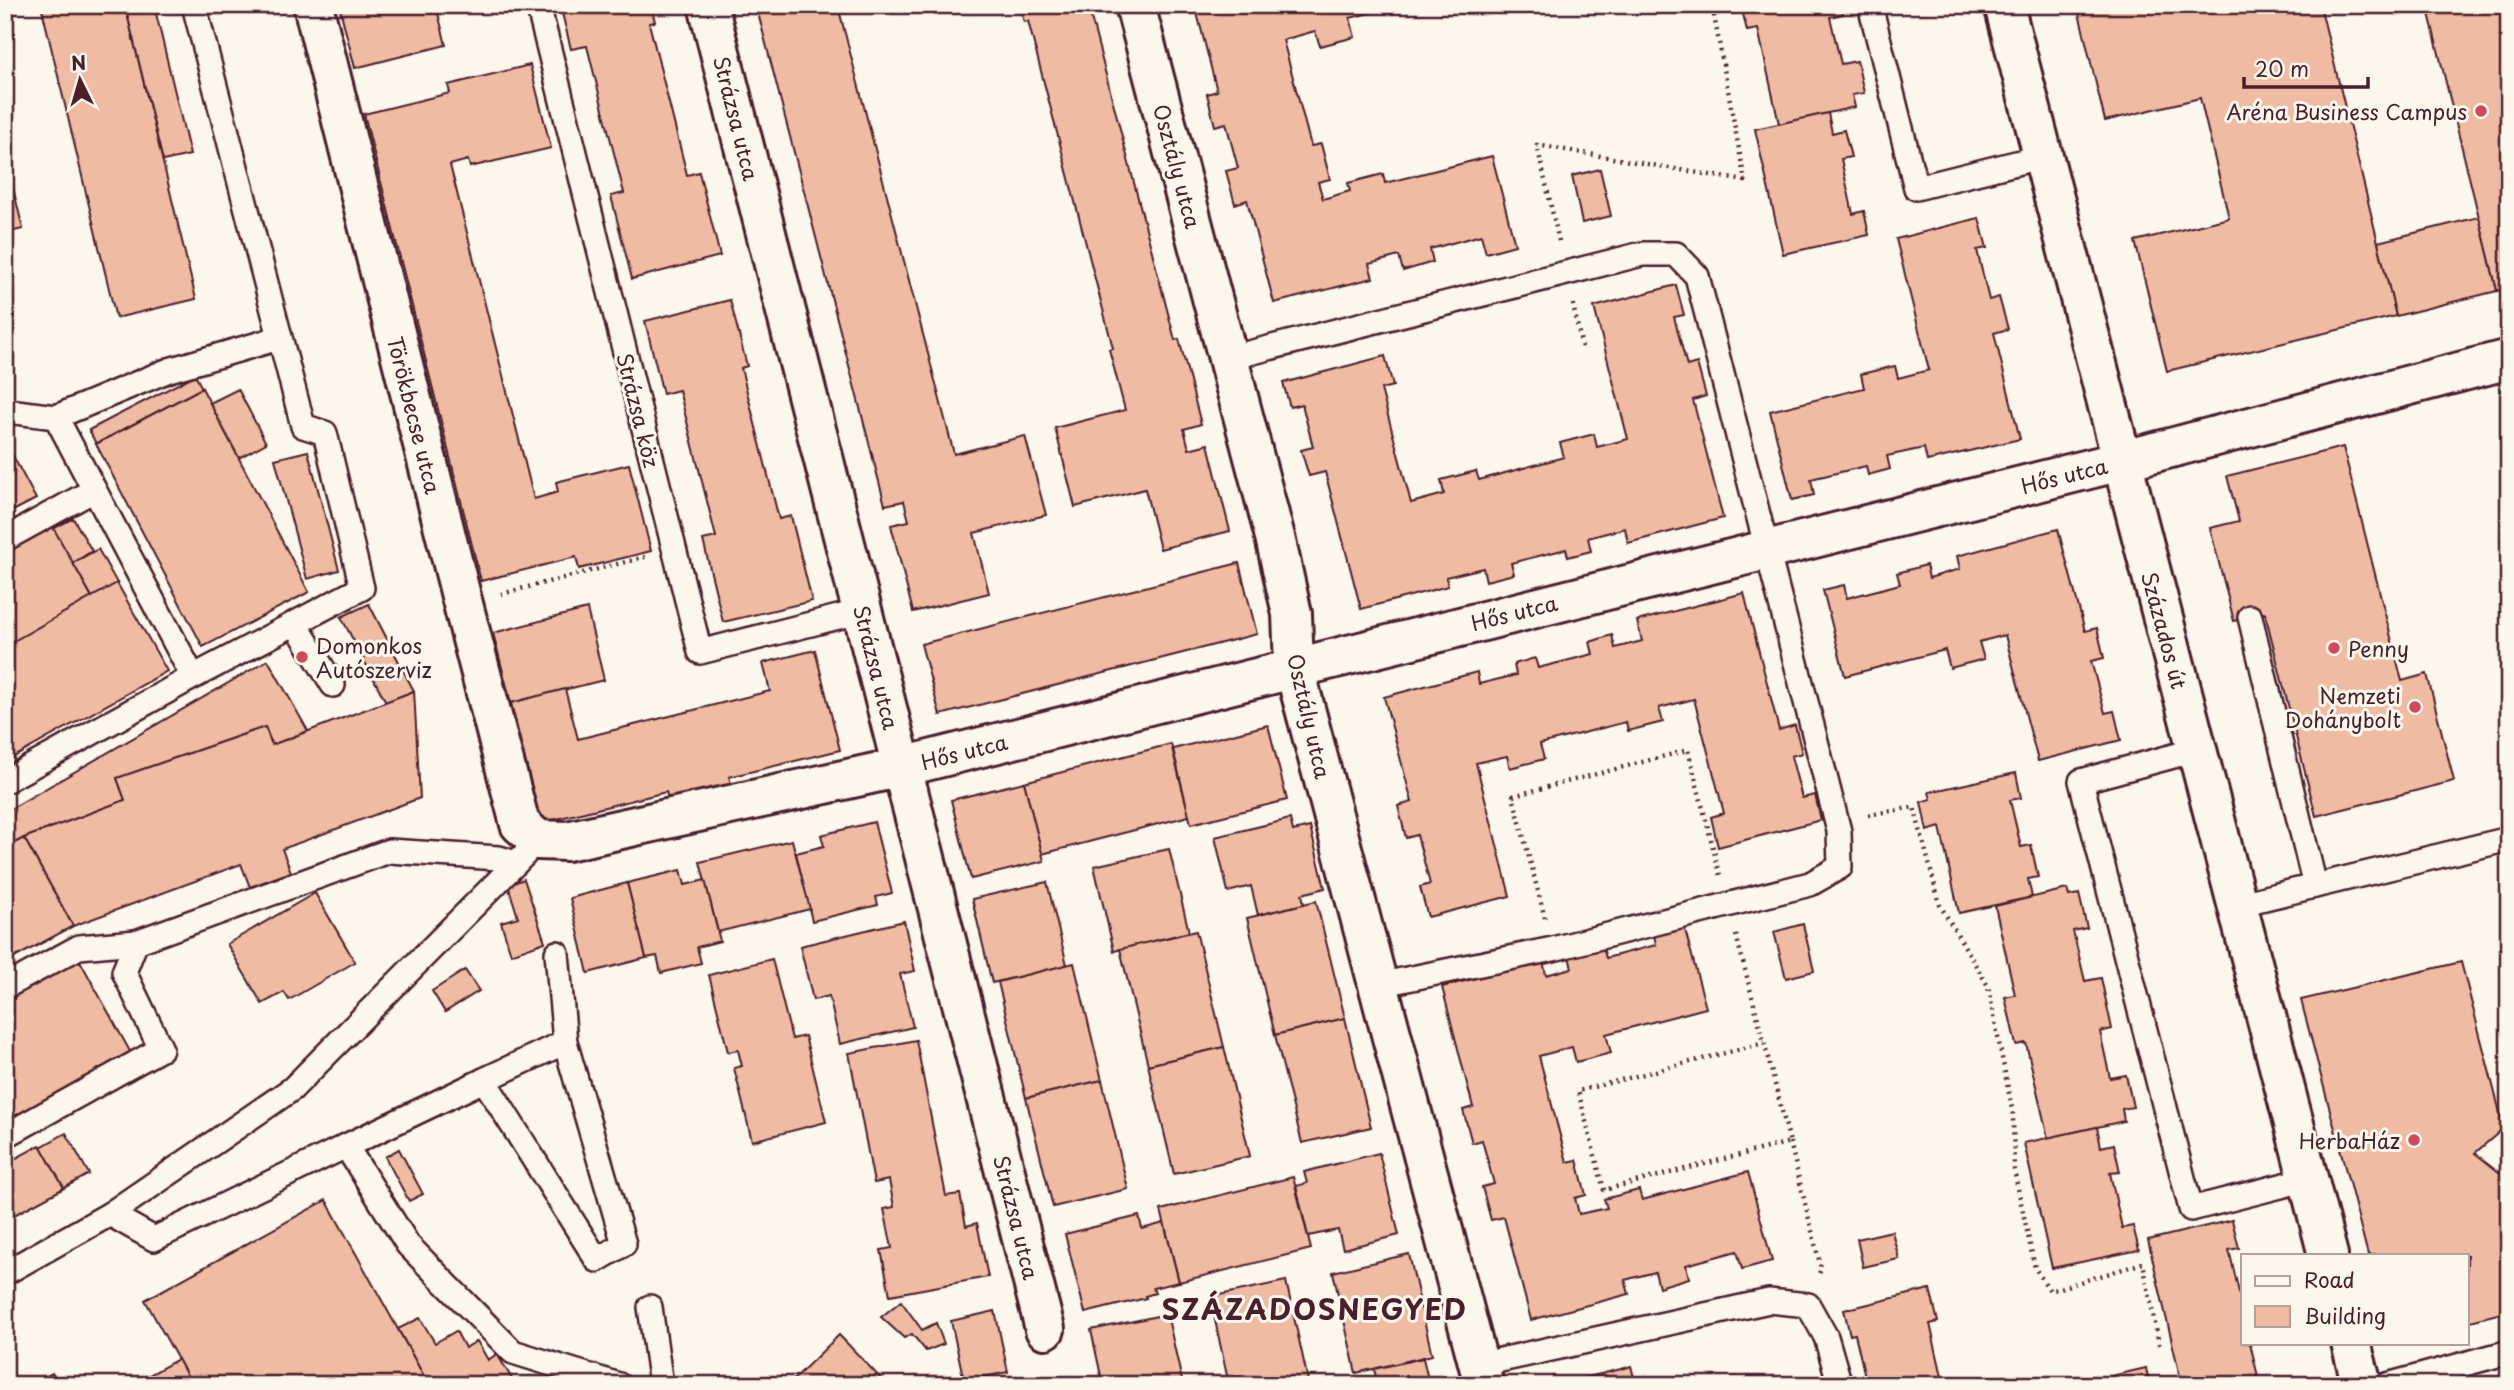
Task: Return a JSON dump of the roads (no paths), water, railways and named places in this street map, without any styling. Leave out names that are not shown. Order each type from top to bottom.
[{"type":"street","name":"Törökbecse utca","points":[[313,5],[525,842]]},
{"type":"street","name":"Strázsa utca","points":[[708,5],[1045,1329]]},
{"type":"street","name":"Osztály utca","points":[[1135,5],[1229,358],[1292,614],[1294,667],[1481,1375]]},
{"type":"street","name":"Százados út","points":[[2004,5],[2328,1254]]},
{"type":"street","name":"Hős utca","points":[[525,842],[568,841],[902,767],[2121,461],[2509,359]]},
{"type":"street","points":[[2351,1344],[2362,1385]]},
{"type":"lane","points":[[5,781],[362,588],[325,433],[303,426],[194,5]]},
{"type":"lane","name":"Strázsa köz","points":[[538,5],[700,652],[862,611]]},
{"type":"lane","points":[[1870,5],[1916,188],[2044,156]]},
{"type":"lane","points":[[1229,358],[1642,254],[1676,254],[1697,276],[1839,831],[1840,867],[1810,884],[1553,949],[1378,985]]},
{"type":"lane","points":[[5,413],[55,417],[169,370],[279,338]]},
{"type":"lane","points":[[55,417],[193,677]]},
{"type":"lane","points":[[5,538],[94,490]]},
{"type":"lane","points":[[2250,617],[2315,886]]},
{"type":"lane","points":[[295,623],[333,685]]},
{"type":"lane","points":[[2196,750],[2081,781],[2191,1209],[2308,1179]]},
{"type":"lane","points":[[2236,905],[2509,839]]},
{"type":"lane","points":[[5,987],[79,947],[136,942],[389,851],[499,858],[525,842]]},
{"type":"lane","points":[[5,1273],[110,1214],[292,1089],[525,842]]},
{"type":"lane","points":[[5,1136],[161,1049],[124,972],[136,942]]},
{"type":"lane","points":[[484,1080],[597,1260],[624,1244],[565,1042],[556,953]]},
{"type":"lane","points":[[110,1214],[154,1239],[565,1042]]},
{"type":"lane","points":[[346,1146],[408,1245],[513,1352],[619,1385]]},
{"type":"lane","points":[[1481,1375],[1769,1301],[1808,1305],[1826,1337],[1840,1385]]},
{"type":"lane","points":[[650,1307],[661,1385]]},
{"type":"lane","points":[[2388,1385],[2509,1352]]},
{"type":"place","name":"Aréna Business Campus","points":[[2481,111]]},
{"type":"place","name":"Penny","points":[[2334,648]]},
{"type":"place","name":"Domonkos Autószerviz","points":[[302,657]]},
{"type":"place","name":"Nemzeti Dohánybolt","points":[[2415,707]]},
{"type":"place","name":"HerbaHáz","points":[[2414,1140]]},
{"type":"district","name":"SZÁZADOSNEGYED","points":[[1315,1308]]}]
